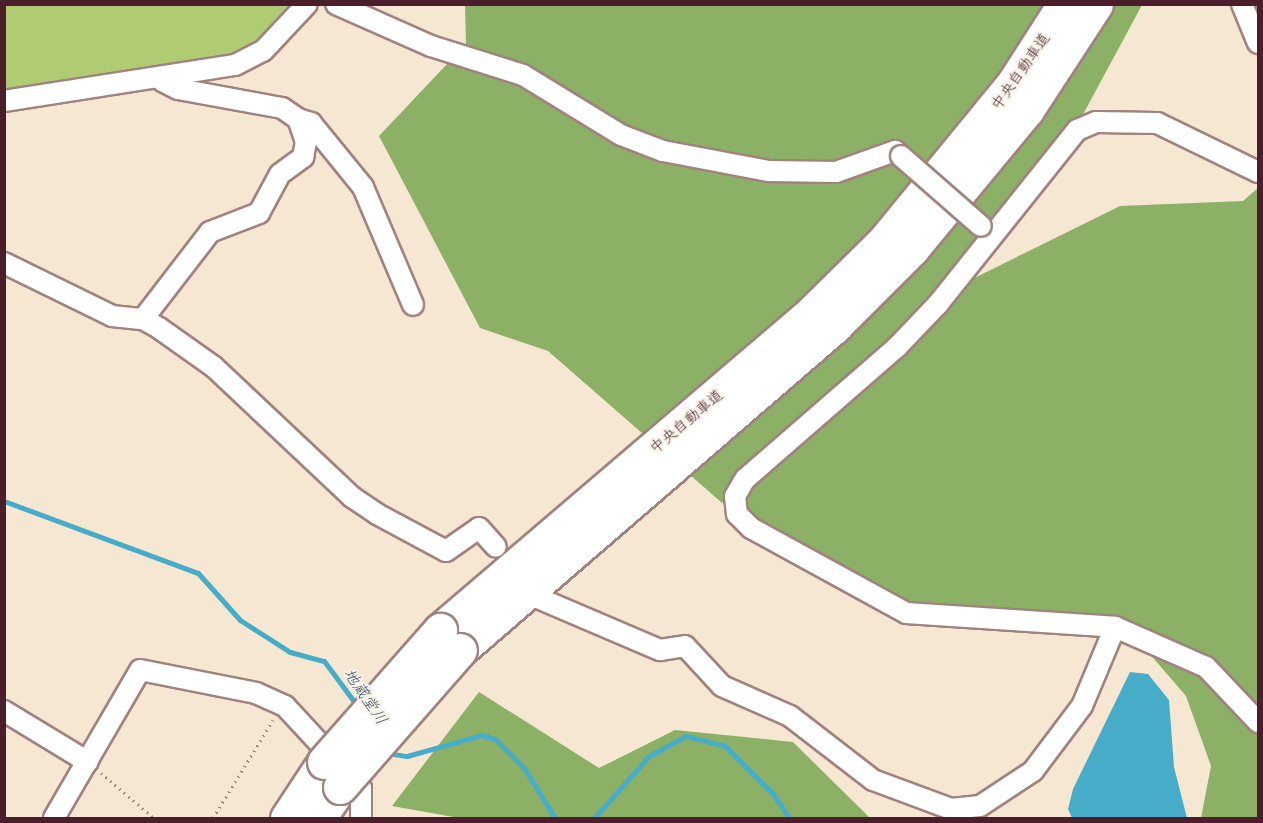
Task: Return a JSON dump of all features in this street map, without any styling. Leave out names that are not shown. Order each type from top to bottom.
[{"type":"highway","name":"中央自動車道","points":[[287,819],[332,775],[450,640],[807,318],[884,241],[1008,91],[1065,4]]},
{"type":"highway","name":"中央自動車道","points":[[450,640],[834,326],[912,249],[1027,110],[1096,4]]},
{"type":"highway","name":"中央自動車道","points":[[319,819],[332,775]]},
{"type":"street","points":[[4,101],[162,81],[235,65],[263,51],[307,4]]},
{"type":"street","points":[[336,4],[431,46],[523,75],[621,135],[663,152],[769,171],[825,172],[895,151],[989,231]]},
{"type":"street","points":[[1242,4],[1258,43]]},
{"type":"street","points":[[162,81],[178,89],[282,108],[298,119],[311,123],[363,187],[413,305]]},
{"type":"street","points":[[142,319],[210,232],[259,213],[280,174],[303,157],[306,142],[298,119]]},
{"type":"street","points":[[1258,172],[1157,123],[1096,122],[1077,130],[989,231],[897,347],[745,479],[735,496],[737,514],[751,528],[906,613],[1115,627],[1206,667],[1258,722]]},
{"type":"street","points":[[4,263],[112,316],[142,319],[214,366],[351,497],[377,514],[446,551],[479,528],[495,547]]},
{"type":"street","points":[[538,598],[660,650],[685,646],[722,686],[790,716],[873,780],[951,809],[980,806],[1033,771],[1082,706],[1115,627]]},
{"type":"street","points":[[54,819],[140,670],[256,693],[285,706],[361,788],[361,819]]},
{"type":"street","points":[[4,711],[88,762]]},
{"type":"path","points":[[213,819],[285,706]]},
{"type":"path","points":[[88,762],[154,819]]},
{"type":"green space","points":[[4,5],[288,5],[256,42],[206,63],[5,95]]},
{"type":"green space","points":[[465,5],[1142,5],[1080,120],[956,287],[1120,206],[1243,201],[1258,188],[1258,818],[1201,818],[1211,766],[1186,696],[1124,624],[913,609],[721,502],[548,351],[480,328],[379,136],[466,44]]},
{"type":"green space","points":[[479,692],[599,768],[675,730],[793,742],[870,818],[459,818],[392,806]]},
{"type":"water","points":[[1130,672],[1148,674],[1169,700],[1174,767],[1187,818],[1072,818],[1068,809],[1073,789]]},
{"type":"waterway","name":"地蔵堂川","points":[[4,501],[198,573],[240,620],[290,652],[324,661],[358,707]]},
{"type":"waterway","name":"地蔵堂川","points":[[387,753],[407,756],[481,735],[495,739],[524,768],[555,818]]},
{"type":"waterway","name":"地蔵堂川","points":[[594,818],[649,756],[686,736],[725,746],[773,794],[789,818]]}]
